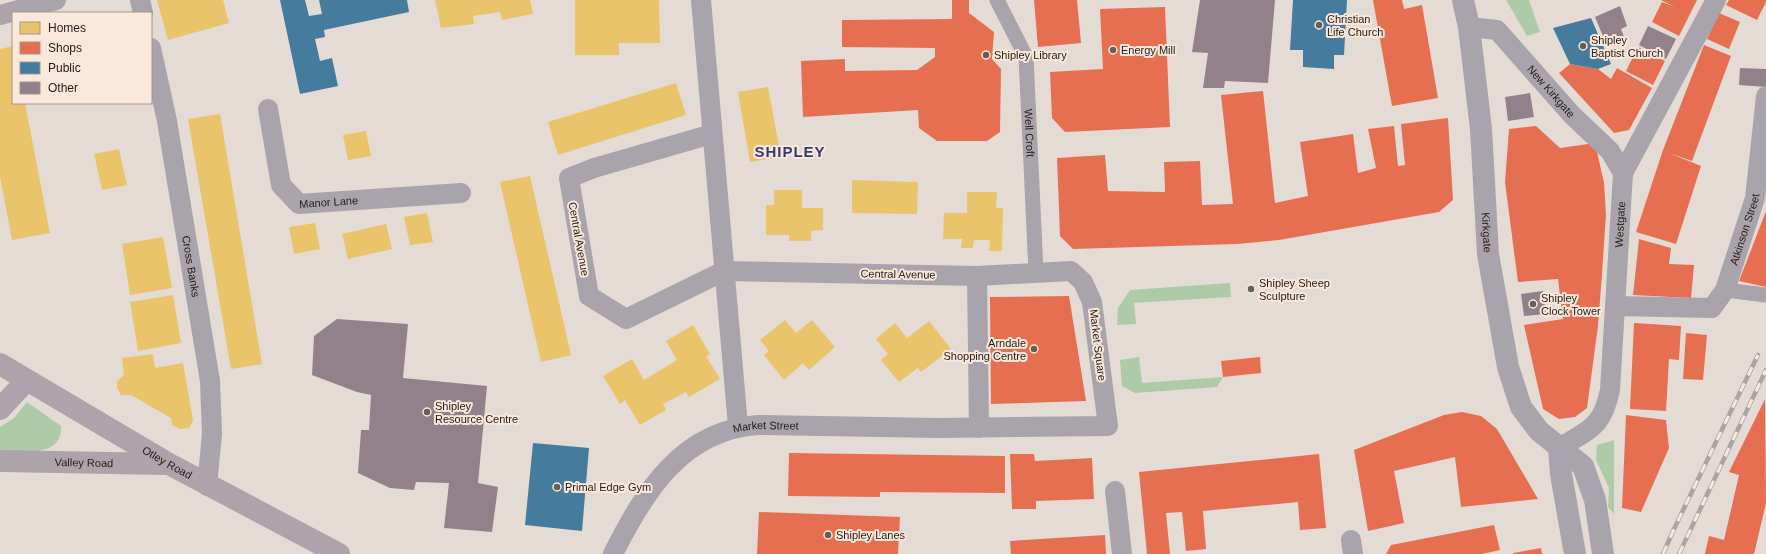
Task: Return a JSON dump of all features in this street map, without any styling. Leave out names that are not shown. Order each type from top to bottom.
[{"type":"main road","name":"Otley Road","points":[[0,364],[26,381],[207,486],[338,554]]},
{"type":"main road","points":[[0,409],[26,381]]},
{"type":"main road","name":"Valley Road","points":[[0,461],[169,464]]},
{"type":"street","points":[[0,15],[56,0]]},
{"type":"street","points":[[140,0],[143,12]]},
{"type":"street","points":[[701,0],[738,426]]},
{"type":"street","name":"Well Croft","points":[[998,0],[1026,57],[1036,272]]},
{"type":"street","name":"Kirkgate","points":[[1463,0],[1469,27],[1482,129],[1488,254],[1508,368],[1521,407],[1539,431],[1583,466],[1595,500],[1603,554]]},
{"type":"street","name":"Westgate","points":[[1559,448],[1596,424],[1606,410],[1610,390],[1623,173],[1716,0]]},
{"type":"street","name":"New Kirkgate","points":[[1469,27],[1497,30],[1572,115],[1610,151],[1623,173]]},
{"type":"street","name":"Cross Banks","points":[[152,53],[167,121],[210,381],[212,434],[207,486]]},
{"type":"street","name":"Atkinson Street","points":[[1614,306],[1712,308],[1725,290],[1755,198],[1766,96]]},
{"type":"street","name":"Manor Lane","points":[[268,110],[282,185],[299,204],[461,193]]},
{"type":"street","name":"Central Avenue","points":[[712,134],[594,168],[569,178],[589,296],[626,320],[724,271],[977,276],[1071,271]]},
{"type":"street","name":"Market Square","points":[[1071,271],[1083,282],[1092,302],[1108,426]]},
{"type":"street","points":[[977,276],[979,428]]},
{"type":"street","points":[[1725,290],[1766,295]]},
{"type":"street","name":"Market Street","points":[[612,554],[628,524],[652,486],[688,449],[738,426],[758,424],[979,428],[1108,426]]},
{"type":"street","points":[[1559,448],[1561,474],[1575,554]]},
{"type":"street","points":[[1115,491],[1122,554]]},
{"type":"green space","points":[[1506,0],[1529,0],[1540,32],[1527,36]]},
{"type":"green space","points":[[1230,283],[1231,297],[1134,303],[1136,324],[1117,325],[1118,308],[1130,290]]},
{"type":"green space","points":[[1139,357],[1142,383],[1223,377],[1217,387],[1135,393],[1122,386],[1120,360]]},
{"type":"green space","points":[[27,402],[61,426],[60,436],[55,443],[40,451],[0,452],[0,427],[14,418]]},
{"type":"green space","points":[[1614,440],[1614,514],[1608,507],[1609,488],[1596,460],[1597,445]]},
{"type":"building: Homes","points":[[157,0],[223,0],[229,23],[168,40]]},
{"type":"building: Homes","points":[[435,0],[530,0],[533,14],[502,20],[500,12],[473,16],[474,24],[441,28]]},
{"type":"building: Homes","points":[[575,0],[659,0],[660,43],[619,43],[619,55],[575,55]]},
{"type":"building: Homes","points":[[12,46],[12,104],[25,104],[50,233],[12,240],[0,177],[0,49]]},
{"type":"building: Homes","points":[[676,83],[686,115],[558,155],[548,122]]},
{"type":"building: Homes","points":[[768,87],[781,157],[750,162],[738,92]]},
{"type":"building: Homes","points":[[220,114],[262,364],[231,369],[188,119]]},
{"type":"building: Homes","points":[[366,131],[371,156],[348,160],[343,135]]},
{"type":"building: Homes","points":[[119,149],[127,185],[102,190],[94,154]]},
{"type":"building: Homes","points":[[530,176],[571,355],[541,362],[500,182]]},
{"type":"building: Homes","points":[[852,180],[918,182],[917,214],[852,213]]},
{"type":"building: Homes","points":[[774,190],[802,190],[802,208],[823,208],[823,230],[811,231],[811,241],[789,241],[789,235],[766,235],[766,205],[774,205]]},
{"type":"building: Homes","points":[[967,192],[997,192],[996,208],[1003,208],[1002,251],[989,251],[990,240],[974,240],[973,248],[961,248],[962,239],[943,239],[944,213],[967,213]]},
{"type":"building: Homes","points":[[427,213],[433,242],[410,245],[404,217]]},
{"type":"building: Homes","points":[[315,223],[320,249],[294,254],[289,227]]},
{"type":"building: Homes","points":[[386,224],[392,249],[348,259],[342,234]]},
{"type":"building: Homes","points":[[163,237],[172,288],[130,295],[122,244]]},
{"type":"building: Homes","points":[[173,295],[181,343],[138,351],[130,302]]},
{"type":"building: Homes","points":[[785,320],[796,333],[812,320],[835,347],[809,370],[803,363],[784,380],[764,355],[769,351],[760,340]]},
{"type":"building: Homes","points":[[929,321],[951,349],[921,372],[918,368],[899,382],[881,360],[888,354],[876,339],[895,323],[907,338]]},
{"type":"building: Homes","points":[[693,325],[710,354],[706,356],[720,379],[689,397],[686,392],[663,404],[666,410],[640,425],[625,400],[620,404],[603,376],[632,359],[644,380],[677,360],[666,341]]},
{"type":"building: Homes","points":[[153,354],[155,368],[183,363],[193,420],[189,428],[180,429],[172,425],[171,418],[131,395],[121,395],[117,388],[117,381],[124,375],[122,358]]},
{"type":"building: Shops","points":[[952,0],[969,0],[969,13],[994,32],[992,59],[1001,69],[1000,132],[987,141],[937,141],[919,128],[918,110],[803,117],[801,61],[845,59],[845,71],[917,70],[935,57],[935,48],[842,47],[842,20],[952,19]]},
{"type":"building: Shops","points":[[1034,0],[1077,0],[1081,43],[1038,47]]},
{"type":"building: Shops","points":[[1373,0],[1402,0],[1404,9],[1422,5],[1438,98],[1392,106]]},
{"type":"building: Shops","points":[[1661,0],[1697,0],[1679,36],[1652,22],[1662,2],[1675,7]]},
{"type":"building: Shops","points":[[1729,0],[1766,0],[1766,2],[1757,20],[1726,5]]},
{"type":"building: Shops","points":[[1165,7],[1170,127],[1065,132],[1052,118],[1050,72],[1103,69],[1100,9]]},
{"type":"building: Shops","points":[[1719,13],[1740,22],[1729,49],[1707,39]]},
{"type":"building: Shops","points":[[1704,45],[1731,56],[1692,161],[1669,153],[1701,166],[1676,244],[1636,232],[1663,150]]},
{"type":"building: Shops","points":[[1638,47],[1665,61],[1653,85],[1626,71]]},
{"type":"building: Shops","points":[[1570,64],[1598,69],[1611,79],[1617,68],[1652,88],[1629,130],[1614,133],[1559,73]]},
{"type":"building: Shops","points":[[1263,91],[1275,203],[1308,196],[1300,142],[1353,134],[1358,173],[1376,168],[1368,129],[1394,126],[1398,166],[1405,165],[1401,124],[1448,118],[1453,200],[1439,212],[1279,240],[1237,244],[1073,249],[1060,236],[1057,158],[1105,155],[1108,191],[1165,192],[1164,162],[1200,161],[1202,205],[1233,204],[1221,95]]},
{"type":"building: Shops","points":[[1536,126],[1560,148],[1595,143],[1604,183],[1606,214],[1602,274],[1598,326],[1587,408],[1575,417],[1559,419],[1543,409],[1524,325],[1563,319],[1558,279],[1518,282],[1505,182],[1509,129]]},
{"type":"building: Shops","points":[[1766,211],[1766,287],[1739,281]]},
{"type":"building: Shops","points":[[1639,239],[1671,248],[1669,264],[1694,265],[1691,298],[1633,295]]},
{"type":"building: Shops","name":"Arndale Shopping Centre","points":[[1069,296],[1086,401],[991,404],[990,297]]},
{"type":"building: Shops","points":[[1634,323],[1681,326],[1679,360],[1669,359],[1666,411],[1630,409]]},
{"type":"building: Shops","points":[[1686,333],[1707,335],[1703,380],[1683,379]]},
{"type":"building: Shops","points":[[1260,357],[1261,373],[1223,377],[1221,361]]},
{"type":"building: Shops","points":[[1765,399],[1766,503],[1754,554],[1705,554],[1709,536],[1724,540],[1739,475],[1729,472]]},
{"type":"building: Shops","points":[[1462,412],[1481,416],[1497,429],[1538,499],[1461,507],[1455,457],[1394,471],[1404,523],[1368,531],[1354,450],[1444,415]]},
{"type":"building: Shops","points":[[1626,415],[1666,420],[1669,448],[1641,512],[1622,508]]},
{"type":"building: Shops","points":[[789,453],[1005,456],[1005,493],[880,492],[880,497],[788,496]]},
{"type":"building: Shops","points":[[1010,454],[1034,454],[1035,461],[1092,458],[1094,499],[1036,501],[1036,509],[1012,509]]},
{"type":"building: Shops","points":[[1319,454],[1326,528],[1300,530],[1298,502],[1203,511],[1206,549],[1186,551],[1182,512],[1166,513],[1170,554],[1147,554],[1139,472]]},
{"type":"building: Shops","name":"Shipley Lanes","points":[[759,512],[900,517],[898,554],[757,554]]},
{"type":"building: Shops","points":[[1494,525],[1500,550],[1482,554],[1386,554],[1391,545]]},
{"type":"building: Shops","points":[[1105,535],[1106,554],[1011,554],[1010,541]]},
{"type":"building: Shops","points":[[1541,548],[1542,554],[1513,554],[1513,553]]},
{"type":"building: Public","points":[[280,0],[305,0],[309,16],[322,14],[319,0],[407,0],[409,12],[324,30],[325,37],[315,39],[320,61],[332,58],[338,86],[300,94]]},
{"type":"building: Public","name":"Christian Life Church","points":[[1293,0],[1347,0],[1344,55],[1334,55],[1334,69],[1303,67],[1303,50],[1290,50]]},
{"type":"building: Public","name":"Shipley Baptist Church","points":[[1591,18],[1611,64],[1598,69],[1570,64],[1553,28]]},
{"type":"building: Public","name":"Primal Edge Gym","points":[[533,443],[589,448],[582,531],[525,525]]},
{"type":"building: Other","points":[[1200,0],[1275,0],[1268,83],[1225,81],[1224,88],[1203,88],[1208,53],[1192,52]]},
{"type":"building: Other","points":[[1620,6],[1627,26],[1621,29],[1625,39],[1607,46],[1595,17]]},
{"type":"building: Other","points":[[1648,26],[1676,39],[1666,59],[1639,45]]},
{"type":"building: Other","points":[[1740,68],[1766,69],[1766,87],[1739,85]]},
{"type":"building: Other","points":[[1530,93],[1534,117],[1508,121],[1505,97]]},
{"type":"building: Other","name":"Shipley Clock Tower","points":[[1543,291],[1546,314],[1524,316],[1521,294]]},
{"type":"building: Other","name":"Shipley Resource Centre","points":[[337,319],[408,324],[403,378],[487,386],[478,483],[498,487],[492,532],[444,528],[449,483],[416,482],[414,490],[390,488],[358,473],[361,430],[369,430],[371,395],[357,392],[312,375],[314,336]]},
{"type":"railway","points":[[1663,554],[1758,355]]},
{"type":"railway","points":[[1679,554],[1766,370]]},
{"type":"place","name":"Christian Life Church","points":[[1319,25]]},
{"type":"place","name":"Shipley Baptist Church","points":[[1583,46]]},
{"type":"place","name":"Energy Mill","points":[[1113,50]]},
{"type":"place","name":"Shipley Library","points":[[986,55]]},
{"type":"place","name":"Shipley Sheep Sculpture","points":[[1251,289]]},
{"type":"place","name":"Shipley Clock Tower","points":[[1533,304]]},
{"type":"place","name":"Arndale Shopping Centre","points":[[1034,349]]},
{"type":"place","name":"Shipley Resource Centre","points":[[427,412]]},
{"type":"place","name":"Primal Edge Gym","points":[[557,487]]},
{"type":"place","name":"Shipley Lanes","points":[[828,535]]},
{"type":"district","name":"SHIPLEY","points":[[790,151]]}]
